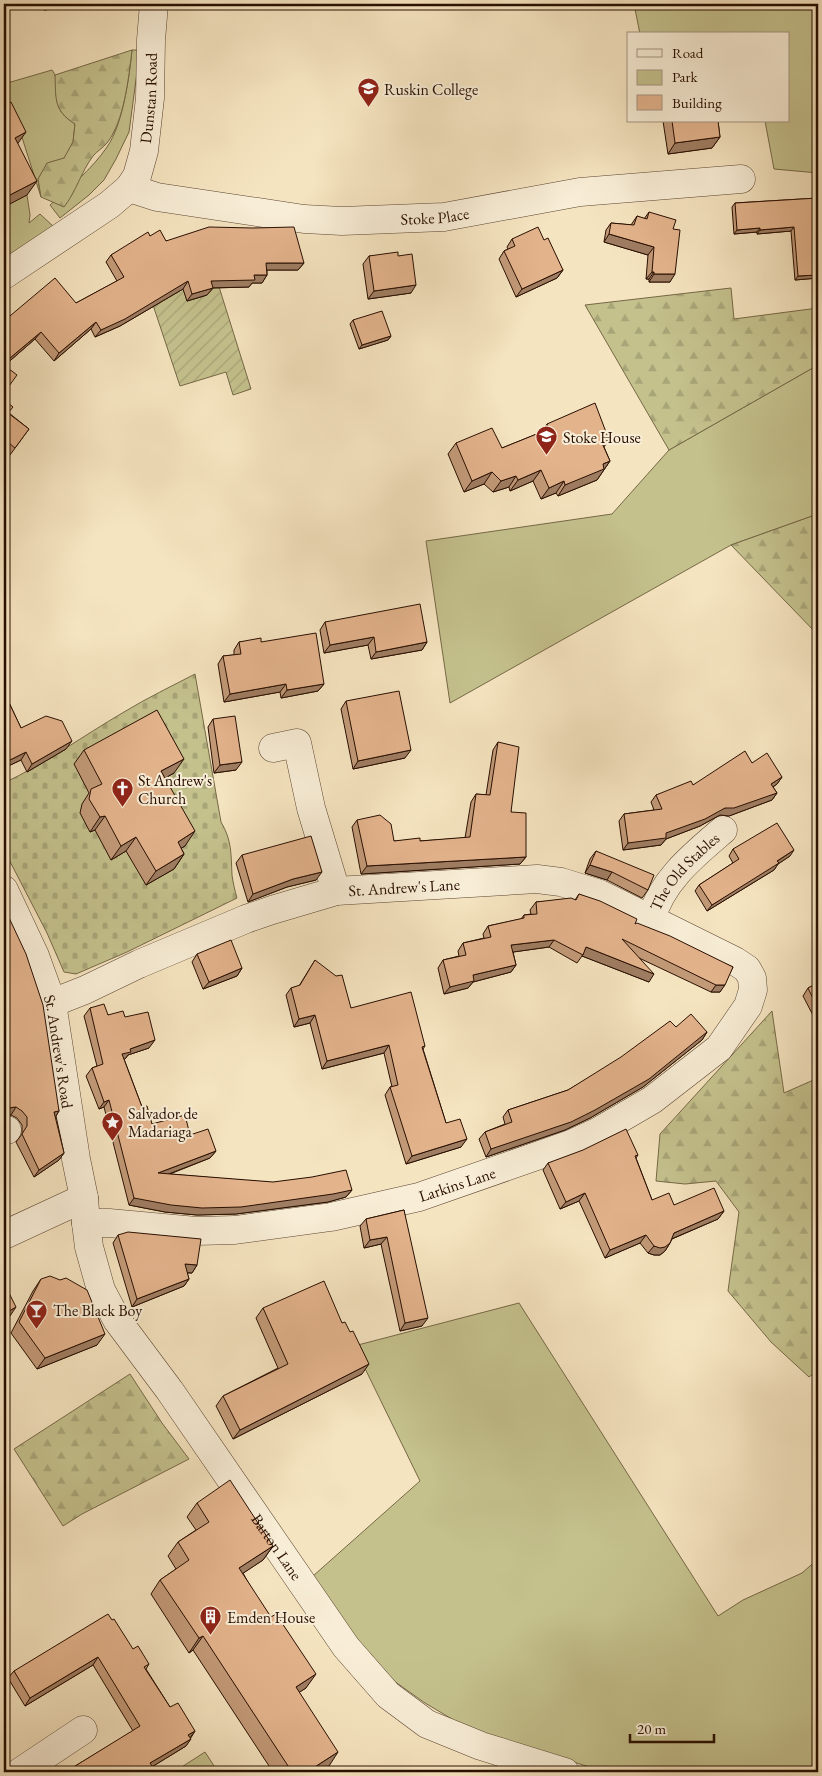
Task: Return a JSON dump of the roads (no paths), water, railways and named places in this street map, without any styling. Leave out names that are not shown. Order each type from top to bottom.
[{"type":"street","name":"Dunstan Road","points":[[129,188],[137,176],[144,151],[150,98],[154,4]]},
{"type":"street","name":"Stoke Place","points":[[129,188],[157,197],[304,219],[342,221],[444,217],[580,192],[741,179]]},
{"type":"street","points":[[4,275],[109,205],[129,188]]},
{"type":"street","points":[[273,748],[297,743],[311,808],[336,891]]},
{"type":"street","name":"The Old Stables","points":[[651,919],[654,907],[673,876],[724,830]]},
{"type":"street","name":"St. Andrew's Lane","points":[[52,1002],[85,990],[148,960],[246,919],[336,891],[537,879],[561,882],[600,894],[735,961],[747,969],[752,978]]},
{"type":"street","name":"St. Andrew's Road","points":[[4,890],[35,956],[52,1002],[85,1211]]},
{"type":"street","name":"Larkins Lane","points":[[85,1211],[109,1223],[196,1231],[235,1230],[331,1217],[419,1197],[498,1171],[571,1144],[597,1132],[652,1100],[679,1081],[719,1048],[748,1006],[753,990],[752,978]]},
{"type":"street","points":[[4,1235],[85,1211]]},
{"type":"street","name":"Barton Lane","points":[[85,1211],[89,1247],[101,1290],[117,1320],[170,1391],[346,1647],[388,1695],[427,1724],[481,1746],[565,1772]]},
{"type":"street","points":[[31,1769],[83,1730]]},
{"type":"place","name":"Ruskin College","points":[[368,108]]},
{"type":"place","name":"Stoke House","points":[[547,456]]},
{"type":"place","name":"St Andrew's Church","points":[[122,808]]},
{"type":"place","name":"Salvador de Madariaga","points":[[112,1141]]},
{"type":"place","name":"The Black Boy","points":[[37,1329]]},
{"type":"place","name":"Emden House","points":[[211,1636]]}]
